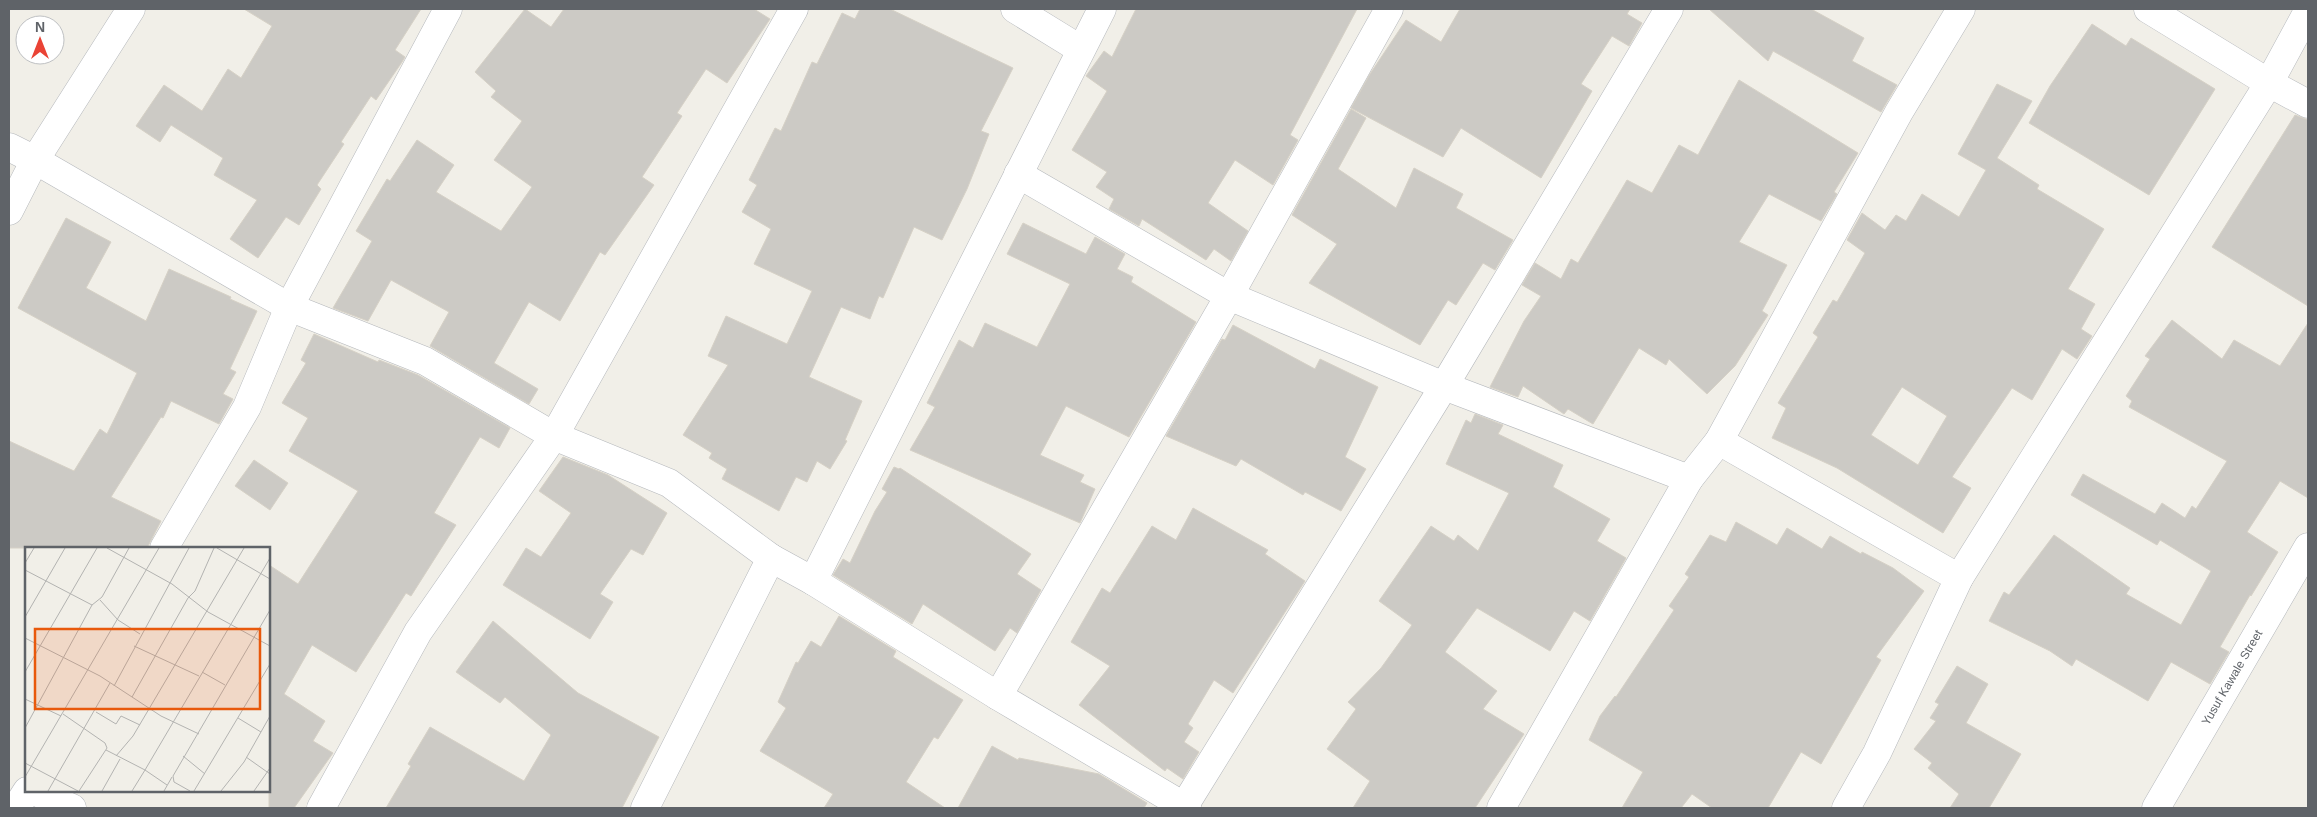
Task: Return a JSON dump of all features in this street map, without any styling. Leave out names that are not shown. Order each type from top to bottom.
[{"type":"street","points":[[9,211],[35,160],[131,9]]},
{"type":"street","points":[[165,547],[246,407],[289,307],[448,9]]},
{"type":"street","points":[[321,808],[418,632],[554,436],[794,9]]},
{"type":"street","points":[[1015,9],[1080,49]]},
{"type":"street","points":[[813,581],[1080,49],[1102,9]]},
{"type":"street","points":[[998,696],[1230,296],[1389,9]]},
{"type":"street","points":[[9,147],[35,160],[289,307],[425,361],[554,436],[669,483],[771,558],[813,581],[998,696],[1184,808],[1444,386],[1669,9]]},
{"type":"street","points":[[1501,808],[1689,479],[1719,441],[1899,112],[1961,9]]},
{"type":"street","points":[[2148,9],[2269,83],[2308,104]]},
{"type":"street","points":[[1846,808],[1878,753],[1958,578],[2269,83],[2308,11]]},
{"type":"street","points":[[1018,174],[1230,296],[1444,386],[1689,479]]},
{"type":"street","points":[[1719,441],[1958,578]]},
{"type":"street","name":"Yusuf Kawale Street","points":[[2156,808],[2308,547]]},
{"type":"street","points":[[645,808],[771,558]]},
{"type":"street","points":[[9,778],[25,788]]},
{"type":"street","points":[[16,808],[25,791]]},
{"type":"street","points":[[36,792],[72,808]]},
{"type":"building","points":[[244,9],[421,9],[395,50],[405,57],[376,100],[371,96],[341,142],[344,144],[317,185],[321,189],[299,225],[286,217],[258,258],[230,239],[257,200],[214,175],[223,158],[171,125],[160,142],[136,126],[164,85],[202,111],[228,69],[241,78],[272,26]]},
{"type":"building","points":[[525,9],[551,27],[564,9],[754,9],[770,19],[727,83],[706,69],[677,113],[682,116],[642,177],[654,185],[605,255],[600,252],[560,321],[529,302],[494,363],[538,389],[529,404],[430,346],[449,312],[391,280],[368,321],[333,308],[372,241],[356,231],[387,179],[390,181],[417,140],[454,165],[436,192],[501,231],[532,187],[494,160],[522,121],[491,97],[496,91],[475,72]]},
{"type":"building","points":[[860,9],[890,9],[1013,68],[981,131],[989,134],[967,189],[942,240],[914,227],[883,298],[879,296],[870,319],[841,307],[809,377],[862,401],[845,440],[847,441],[830,469],[817,461],[807,482],[796,477],[779,511],[722,479],[727,469],[709,458],[712,453],[683,435],[728,365],[708,356],[726,316],[787,344],[812,291],[754,264],[771,229],[742,212],[757,185],[749,180],[775,128],[781,131],[812,62],[817,64],[842,13],[855,19]]},
{"type":"building","points":[[1136,9],[1357,9],[1290,135],[1298,140],[1273,185],[1235,160],[1208,203],[1248,231],[1231,261],[1214,249],[1206,260],[1142,219],[1139,226],[1109,209],[1114,199],[1096,187],[1107,172],[1072,150],[1107,91],[1086,76],[1104,51],[1112,57]]},
{"type":"building","points":[[1460,9],[1630,9],[1627,14],[1642,23],[1629,46],[1612,36],[1581,84],[1592,91],[1541,178],[1461,128],[1443,157],[1351,108],[1370,74],[1406,20],[1441,42]]},
{"type":"building","points":[[1709,9],[1811,9],[1864,38],[1852,61],[1897,85],[1881,112],[1773,51],[1768,61]]},
{"type":"building","points":[[2092,24],[2126,46],[2131,38],[2215,89],[2149,195],[2029,123],[2050,86]]},
{"type":"building","points":[[1739,80],[1858,153],[1834,192],[1837,194],[1821,221],[1769,194],[1739,242],[1787,265],[1762,311],[1768,315],[1735,366],[1707,394],[1669,359],[1666,365],[1639,348],[1593,424],[1568,409],[1564,414],[1523,386],[1518,397],[1490,387],[1524,321],[1541,296],[1522,285],[1535,263],[1561,279],[1571,259],[1578,263],[1627,180],[1652,193],[1679,145],[1698,155]]},
{"type":"building","points":[[1997,84],[2032,101],[1997,158],[2039,185],[2037,189],[2104,229],[2068,289],[2095,304],[2081,329],[2092,336],[2077,359],[2062,349],[2032,400],[2012,388],[1952,477],[1971,488],[1943,533],[1837,468],[1772,438],[1786,408],[1778,403],[1818,337],[1813,333],[1833,300],[1837,302],[1865,253],[1847,240],[1862,213],[1885,230],[1896,215],[1906,221],[1922,194],[1959,217],[1986,170],[1958,154]],"holes":[[[1902,387],[1947,416],[1918,465],[1871,435]]]},
{"type":"building","points":[[1351,109],[1366,118],[1338,169],[1396,208],[1414,168],[1463,194],[1456,208],[1513,240],[1495,270],[1483,263],[1456,305],[1448,300],[1420,345],[1309,283],[1337,244],[1292,215]]},
{"type":"building","points":[[2295,115],[2308,120],[2308,306],[2212,247]]},
{"type":"building","points":[[66,218],[111,242],[86,288],[146,321],[169,269],[257,311],[230,369],[236,372],[223,394],[233,399],[219,424],[171,401],[163,418],[161,417],[111,497],[161,521],[148,547],[9,548],[9,441],[74,471],[100,429],[107,434],[137,373],[18,308]]},
{"type":"building","points":[[1023,223],[1086,254],[1095,237],[1125,254],[1117,269],[1133,277],[1131,282],[1196,322],[1129,437],[1066,406],[1040,455],[1084,475],[1080,482],[1095,489],[1080,523],[910,450],[935,407],[927,403],[959,340],[973,348],[985,323],[1037,347],[1070,284],[1007,254]]},
{"type":"building","points":[[2172,320],[2222,359],[2234,340],[2280,366],[2308,323],[2308,498],[2280,481],[2247,532],[2278,552],[2220,647],[2229,652],[2210,684],[2171,662],[2148,701],[2076,659],[2072,666],[2050,651],[1989,621],[2004,592],[2009,595],[2054,535],[2130,588],[2126,594],[2181,625],[2211,571],[2160,540],[2157,545],[2071,495],[2083,474],[2155,514],[2162,503],[2185,518],[2192,506],[2196,509],[2227,461],[2129,407],[2132,401],[2126,396],[2150,359],[2145,356]]},
{"type":"building","points":[[1233,325],[1315,369],[1320,359],[1378,387],[1345,457],[1366,469],[1341,511],[1305,492],[1303,495],[1241,459],[1236,466],[1166,436],[1222,339],[1225,340]]},
{"type":"building","points":[[314,334],[378,362],[379,360],[418,375],[510,428],[499,448],[480,437],[434,513],[456,525],[411,596],[406,593],[356,672],[312,645],[284,694],[325,721],[313,741],[333,753],[294,808],[269,808],[270,566],[298,584],[358,491],[289,451],[308,418],[282,403],[306,363],[301,360]]},
{"type":"building","points":[[1475,414],[1503,425],[1498,434],[1563,465],[1553,487],[1610,519],[1597,541],[1626,558],[1590,621],[1574,611],[1550,651],[1477,608],[1445,652],[1497,691],[1483,709],[1524,734],[1475,808],[1353,808],[1370,781],[1327,749],[1356,709],[1348,702],[1381,668],[1412,625],[1379,601],[1431,526],[1454,541],[1458,535],[1478,551],[1509,493],[1446,464],[1466,420],[1471,423]]},
{"type":"building","points":[[563,457],[608,475],[667,513],[643,555],[631,549],[600,594],[613,602],[590,639],[503,585],[526,548],[541,557],[571,513],[539,491]]},
{"type":"building","points":[[254,460],[288,483],[270,510],[235,486]]},
{"type":"building","points":[[894,467],[900,468],[1031,554],[1017,574],[1041,590],[1017,633],[1010,628],[995,651],[923,604],[912,624],[833,575],[843,559],[850,563],[875,511],[887,492],[882,489]]},
{"type":"building","points":[[1193,508],[1268,550],[1265,554],[1305,581],[1233,693],[1214,680],[1188,724],[1193,728],[1184,742],[1199,752],[1183,779],[1167,768],[1165,771],[1079,705],[1110,666],[1071,642],[1102,588],[1110,593],[1152,526],[1176,540]]},
{"type":"building","points":[[1736,522],[1777,545],[1787,528],[1822,549],[1830,536],[1861,554],[1862,552],[1893,568],[1924,591],[1876,657],[1881,660],[1821,764],[1801,752],[1768,808],[1712,808],[1692,794],[1681,808],[1622,808],[1643,772],[1589,740],[1600,716],[1616,697],[1674,610],[1669,606],[1689,577],[1685,574],[1710,535],[1726,542]]},
{"type":"building","points":[[839,616],[896,651],[893,657],[963,700],[938,739],[934,737],[906,782],[945,808],[824,808],[833,794],[760,751],[786,708],[778,702],[796,662],[798,663],[811,641],[821,647]]},
{"type":"building","points":[[493,621],[578,693],[659,737],[622,808],[386,808],[411,766],[408,764],[430,727],[524,781],[551,735],[505,697],[500,703],[456,672]]},
{"type":"building","points":[[1957,666],[1988,684],[1966,723],[2021,754],[1989,808],[1950,808],[1959,794],[1928,768],[1932,763],[1914,749],[1936,721],[1930,718],[1939,704],[1935,702]]},
{"type":"building","points":[[992,746],[1018,760],[1019,758],[1099,774],[1147,803],[1144,808],[958,808]]}]
